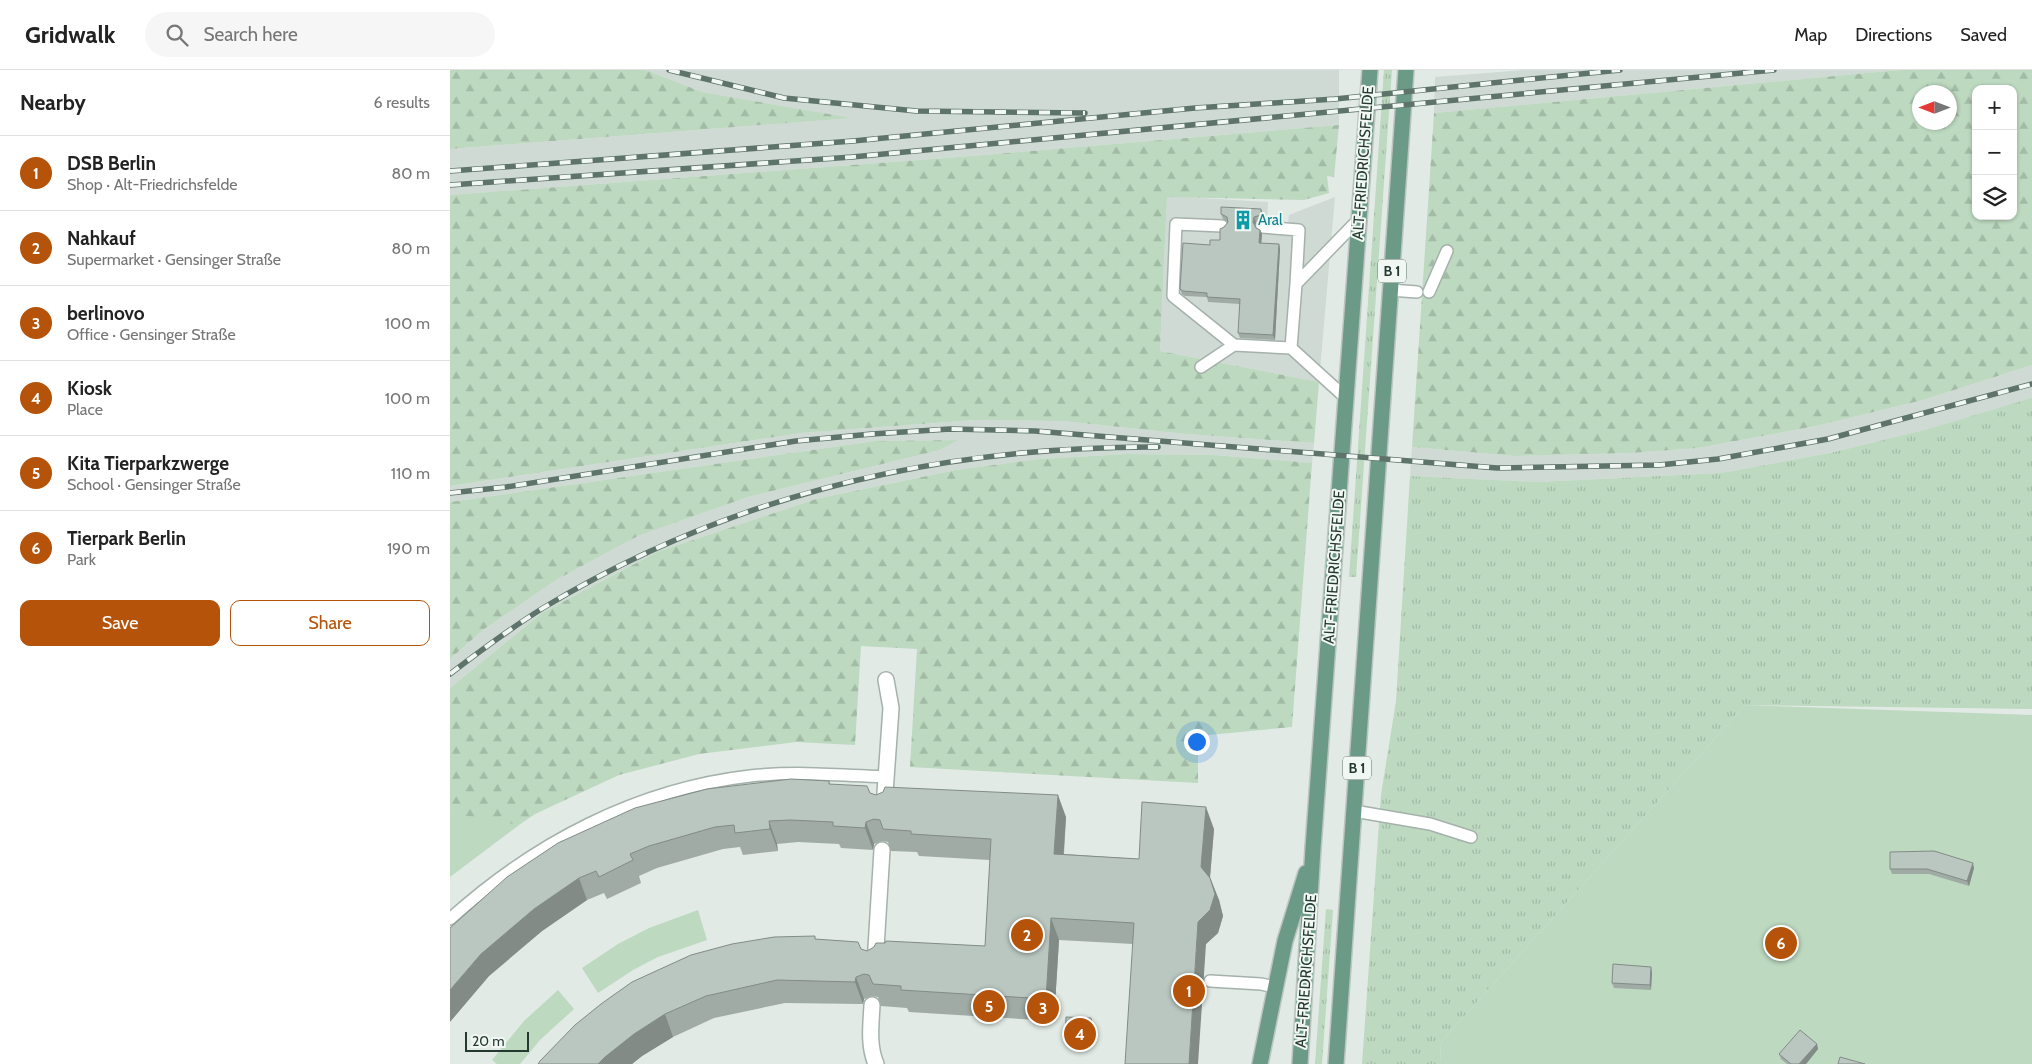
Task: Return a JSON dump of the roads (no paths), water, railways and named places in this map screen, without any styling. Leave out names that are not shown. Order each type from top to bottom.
[{"type":"main road","name":"ALT-FRIEDRICHSFELDE","points":[[1300,1064],[1313,848],[1370,70]]},
{"type":"main road","name":"B 1","points":[[1336,1064],[1406,70]]},
{"type":"main road","points":[[1260,1064],[1285,941],[1313,848]]},
{"type":"street","points":[[884,808],[890,708],[886,680]]},
{"type":"street","points":[[875,964],[882,850]]},
{"type":"street","points":[[872,1005],[871,1054],[876,1064]]},
{"type":"lane","points":[[1296,284],[1359,219]]},
{"type":"lane","points":[[1222,226],[1176,224],[1173,296],[1234,345],[1291,348],[1346,398]]},
{"type":"lane","points":[[1262,227],[1299,230],[1291,348]]},
{"type":"lane","points":[[1429,292],[1447,251]]},
{"type":"lane","points":[[1390,290],[1417,292]]},
{"type":"lane","points":[[1201,367],[1234,345]]},
{"type":"lane","points":[[450,919],[510,870],[547,847],[589,823],[639,802],[708,782],[750,776],[794,773],[886,777]]},
{"type":"lane","points":[[1354,811],[1430,824],[1471,837]]},
{"type":"lane","points":[[1210,981],[1260,984],[1275,987]]},
{"type":"railway","points":[[669,70],[784,98],[916,111],[1085,113]]},
{"type":"railway","points":[[450,171],[853,141],[1195,108],[1335,99],[1620,70]]},
{"type":"railway","points":[[450,185],[852,157],[1774,70]]},
{"type":"railway","points":[[450,493],[506,487],[796,441],[950,429],[1035,431],[1497,468],[1659,465],[1718,459],[1828,439],[2032,384]]},
{"type":"railway","points":[[450,674],[543,608],[615,568],[688,535],[763,507],[839,484],[917,467],[996,456],[1076,449],[1158,447]]},
{"type":"place","name":"Aral","points":[[1243,220]]},
{"type":"place","name":"Nahkauf","points":[[1027,935]]},
{"type":"place","name":"Tierpark Berlin","points":[[1781,943]]},
{"type":"place","name":"DSB Berlin","points":[[1189,991]]},
{"type":"place","name":"Kita Tierparkzwerge","points":[[989,1006]]},
{"type":"place","name":"berlinovo","points":[[1043,1008]]},
{"type":"place","name":"Kiosk","points":[[1080,1034]]}]
